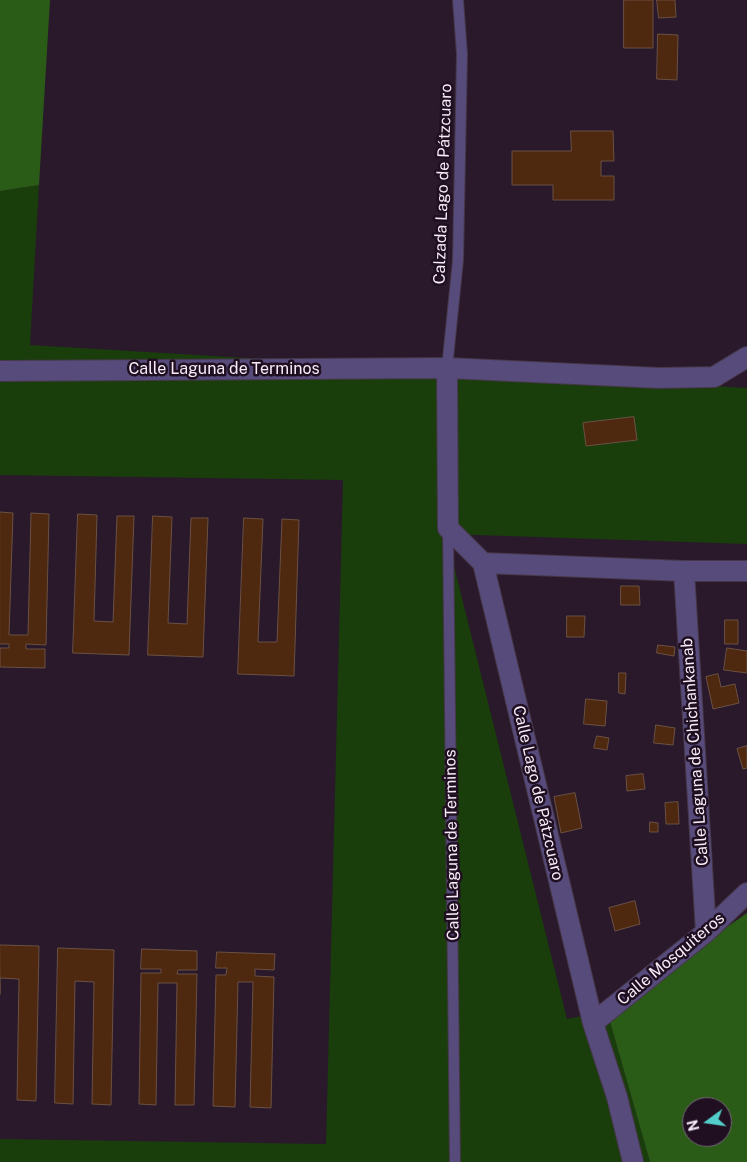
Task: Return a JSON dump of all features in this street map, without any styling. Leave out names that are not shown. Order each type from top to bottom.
[{"type":"street","name":"Calle Laguna de Terminos","points":[[0,371],[448,368],[659,378],[714,377],[747,357]]},
{"type":"street","name":"Calle Laguna de Terminos","points":[[448,368],[448,528]]},
{"type":"street","points":[[448,528],[482,563],[684,571],[747,571]]},
{"type":"street","name":"Calle Lago de Pátzcuaro","points":[[482,563],[593,1023],[617,1097],[633,1162]]},
{"type":"street","name":"Calle Laguna de Chichankanab","points":[[684,571],[706,932]]},
{"type":"street","name":"Calle Mosquiteros","points":[[593,1023],[706,932],[747,894]]},
{"type":"lane","name":"Calzada Lago de Pátzcuaro","points":[[448,368],[458,260],[462,54],[458,0]]},
{"type":"lane","name":"Calle Laguna de Terminos","points":[[448,528],[455,1162]]},
{"type":"green space","points":[[0,0],[50,0],[39,185],[0,191]]},
{"type":"green space","points":[[39,185],[30,345],[747,388],[747,544],[446,534],[567,1019],[607,1011],[650,1162],[0,1162],[0,1139],[326,1144],[343,480],[0,475],[0,191]]},
{"type":"green space","points":[[747,913],[747,1162],[650,1162],[607,1011]]},
{"type":"building","points":[[624,0],[653,0],[653,48],[624,48]]},
{"type":"building","points":[[657,0],[675,0],[676,17],[659,18]]},
{"type":"building","points":[[658,34],[678,35],[677,80],[657,79]]},
{"type":"building","points":[[571,131],[613,131],[614,161],[601,161],[601,176],[614,176],[614,200],[553,200],[553,185],[512,185],[512,151],[571,151]]},
{"type":"building","points":[[634,417],[637,440],[586,446],[583,423]]},
{"type":"building","points":[[0,512],[13,513],[9,635],[28,635],[31,513],[49,514],[46,645],[26,644],[26,649],[45,649],[45,668],[0,667],[0,648],[9,648],[9,644],[0,644]]},
{"type":"building","points":[[78,514],[97,515],[94,621],[113,622],[117,516],[134,516],[129,655],[73,653]]},
{"type":"building","points":[[153,516],[172,517],[168,623],[187,624],[191,518],[208,518],[203,657],[148,655]]},
{"type":"building","points":[[244,518],[263,519],[258,642],[277,642],[282,519],[299,520],[294,676],[238,674]]},
{"type":"building","points":[[621,586],[639,586],[640,605],[621,605]]},
{"type":"building","points":[[567,616],[585,616],[584,637],[567,637]]},
{"type":"building","points":[[725,620],[738,620],[738,644],[725,644]]},
{"type":"building","points":[[658,645],[675,647],[674,656],[657,653]]},
{"type":"building","points":[[727,648],[747,651],[747,673],[724,670]]},
{"type":"building","points":[[619,673],[626,673],[625,694],[619,693]]},
{"type":"building","points":[[718,674],[721,687],[735,684],[739,703],[713,709],[706,677]]},
{"type":"building","points":[[586,699],[607,701],[605,726],[584,724]]},
{"type":"building","points":[[656,725],[675,728],[673,745],[654,743]]},
{"type":"building","points":[[597,736],[609,738],[607,750],[594,748]]},
{"type":"building","points":[[747,746],[747,768],[743,769],[737,749]]},
{"type":"building","points":[[643,774],[645,789],[627,791],[626,776]]},
{"type":"building","points":[[575,793],[582,828],[561,833],[554,797]]},
{"type":"building","points":[[678,802],[679,824],[666,824],[665,803]]},
{"type":"building","points":[[650,822],[658,823],[658,832],[650,832]]},
{"type":"building","points":[[635,901],[640,924],[615,931],[609,908]]},
{"type":"building","points":[[0,945],[39,946],[36,1101],[17,1100],[19,979],[0,978]]},
{"type":"building","points":[[58,948],[114,950],[111,1105],[92,1104],[94,982],[75,981],[73,1104],[55,1103]]},
{"type":"building","points":[[142,949],[197,951],[197,970],[178,970],[177,974],[197,974],[194,1105],[175,1105],[177,983],[158,983],[156,1105],[139,1104],[141,973],[161,973],[161,969],[141,969]]},
{"type":"building","points":[[217,952],[275,954],[274,970],[255,969],[255,976],[274,977],[271,1108],[250,1107],[253,982],[238,982],[235,1107],[213,1106],[216,975],[226,975],[227,968],[216,968]]}]
